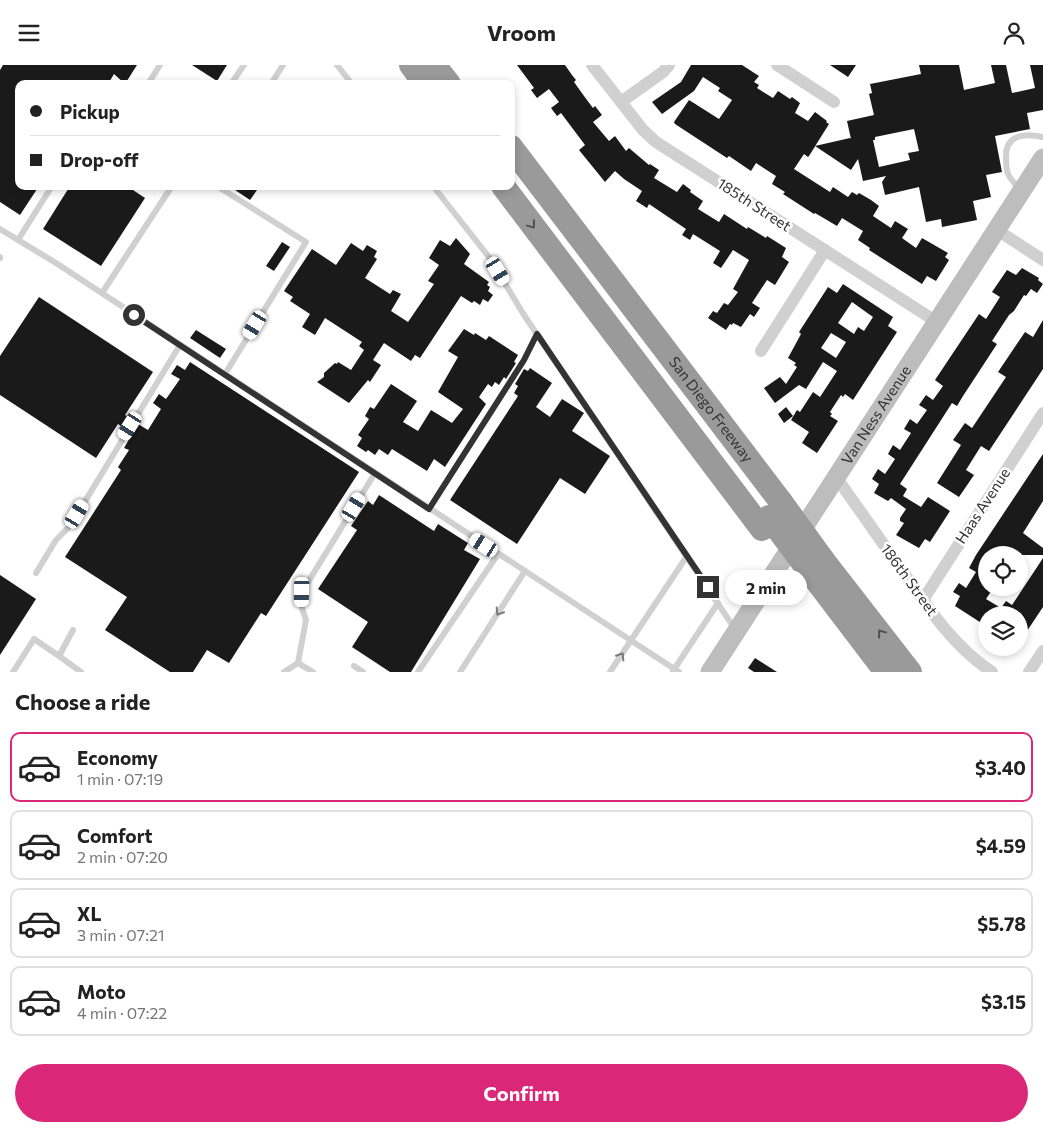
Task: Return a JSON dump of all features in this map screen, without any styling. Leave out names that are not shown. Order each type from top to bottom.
[{"type":"highway","points":[[411,65],[422,80]]},
{"type":"highway","points":[[434,65],[446,80]]},
{"type":"highway","points":[[449,65],[461,80]]},
{"type":"highway","name":"San Diego Freeway","points":[[515,153],[771,515],[815,573],[870,672]]},
{"type":"highway","points":[[515,171],[771,515]]},
{"type":"highway","name":"San Diego Freeway","points":[[506,190],[638,366],[771,515],[815,573],[840,581],[910,672]]},
{"type":"highway","points":[[815,573],[886,672]]},
{"type":"main road","name":"Van Ness Avenue","points":[[710,672],[1043,158]]},
{"type":"street","name":"185th Street","points":[[592,65],[644,130],[656,142],[937,322]]},
{"type":"street","points":[[621,102],[663,72],[669,65]]},
{"type":"street","points":[[777,65],[834,102]]},
{"type":"street","points":[[997,230],[1043,260]]},
{"type":"street","points":[[760,351],[825,250]]},
{"type":"street","name":"Haas Avenue","points":[[923,600],[1043,413]]},
{"type":"street","name":"186th Street","points":[[836,477],[953,639],[975,661],[992,672]]},
{"type":"street","points":[[1029,672],[1043,651]]},
{"type":"lane","points":[[151,80],[160,65]]},
{"type":"lane","points":[[234,80],[244,65]]},
{"type":"lane","points":[[273,80],[282,65]]},
{"type":"lane","points":[[337,65],[349,80]]},
{"type":"lane","points":[[1022,191],[1009,175],[1006,158],[1008,147],[1011,140],[1025,134],[1043,137]]},
{"type":"lane","points":[[18,240],[49,190]]},
{"type":"lane","points":[[102,293],[169,190]]},
{"type":"lane","points":[[223,190],[306,242],[225,374]]},
{"type":"lane","points":[[436,190],[489,257],[537,334],[737,631]]},
{"type":"lane","points":[[0,229],[102,293],[675,671],[718,603]]},
{"type":"lane","points":[[429,509],[524,360],[537,334]]},
{"type":"lane","points":[[36,573],[56,540],[70,526],[180,345]]},
{"type":"lane","points":[[284,672],[298,663],[306,620],[302,608],[302,592],[375,473]]},
{"type":"lane","points":[[418,672],[498,553]]},
{"type":"lane","points":[[610,672],[687,556]]},
{"type":"lane","points":[[460,672],[525,571]]},
{"type":"lane","points":[[59,656],[73,630]]},
{"type":"lane","points":[[13,672],[34,639],[81,672]]},
{"type":"lane","points":[[298,663],[313,672]]},
{"type":"lane","points":[[354,666],[363,672]]},
{"type":"building","points":[[3,65],[137,65],[128,80],[121,80],[114,74],[110,80],[15,80],[15,190],[36,190],[20,215],[0,202],[0,70]]},
{"type":"building","points":[[192,65],[227,65],[218,80]]},
{"type":"building","points":[[517,65],[565,65],[576,80],[574,82],[584,96],[593,108],[595,106],[602,115],[593,122],[609,141],[615,136],[626,151],[629,148],[649,165],[659,170],[654,178],[677,192],[683,184],[691,190],[690,192],[703,201],[698,209],[719,222],[724,214],[747,229],[748,227],[766,238],[767,236],[786,248],[782,257],[789,262],[775,285],[767,280],[752,303],[760,308],[754,317],[750,314],[741,327],[733,323],[726,330],[708,318],[713,311],[717,313],[724,303],[728,305],[738,292],[733,289],[749,260],[733,250],[721,268],[713,263],[720,251],[693,234],[690,240],[682,235],[686,229],[649,204],[647,208],[636,201],[642,191],[615,171],[605,182],[579,150],[585,145],[561,113],[557,116],[551,108],[559,102],[549,89],[537,98],[531,90],[534,88]]},
{"type":"building","points":[[691,65],[742,65],[759,76],[754,82],[759,85],[757,88],[773,98],[778,91],[790,99],[792,97],[800,103],[795,113],[808,121],[815,112],[827,121],[829,124],[809,156],[804,154],[794,169],[830,192],[833,187],[848,197],[852,192],[857,195],[859,193],[871,200],[879,206],[873,216],[891,228],[895,221],[908,229],[902,238],[916,248],[922,238],[948,253],[945,257],[949,260],[936,281],[927,276],[922,284],[869,250],[870,248],[858,240],[863,231],[842,218],[837,226],[814,214],[783,194],[785,192],[772,184],[776,176],[756,163],[751,171],[729,156],[727,158],[675,124],[674,122],[689,100],[719,119],[732,100],[718,91],[720,88],[703,77],[694,91],[662,114],[652,102],[681,82]]},
{"type":"building","points":[[830,65],[856,65],[848,77]]},
{"type":"building","points":[[919,65],[959,65],[964,90],[995,83],[991,65],[1006,65],[1012,93],[1035,88],[1030,65],[1043,65],[1043,110],[1027,113],[1030,129],[995,136],[1002,172],[986,175],[991,197],[973,201],[977,220],[942,227],[941,219],[926,222],[919,187],[885,195],[882,182],[886,176],[863,181],[858,159],[851,170],[815,146],[851,139],[847,121],[874,115],[869,94],[872,93],[870,84],[921,74]],"holes":[[[914,129],[919,151],[908,153],[910,160],[879,167],[873,140],[875,140],[875,137]]]},
{"type":"building","points":[[67,190],[133,190],[145,198],[101,266],[43,229]]},
{"type":"building","points":[[235,190],[257,190],[250,200]]},
{"type":"building","points":[[456,238],[470,254],[464,264],[489,282],[487,285],[490,287],[488,291],[493,295],[488,302],[483,299],[480,305],[474,301],[472,303],[461,296],[420,358],[415,355],[411,361],[384,343],[373,360],[381,365],[370,382],[368,380],[349,403],[317,382],[324,377],[324,373],[335,363],[337,364],[338,362],[351,370],[364,350],[359,346],[362,342],[325,318],[315,335],[302,327],[310,314],[290,301],[293,297],[284,291],[312,249],[336,265],[351,243],[363,251],[367,245],[377,251],[374,257],[377,259],[365,278],[390,294],[393,290],[401,294],[391,311],[408,322],[434,284],[428,281],[439,265],[429,258],[440,240],[450,246]]},
{"type":"building","points":[[282,242],[290,247],[274,271],[266,266]]},
{"type":"building","points":[[1022,268],[1039,278],[1038,280],[1043,284],[1037,293],[1031,289],[1026,296],[1024,295],[1014,311],[1009,315],[992,341],[997,344],[957,406],[952,403],[900,484],[907,489],[903,496],[921,507],[928,497],[950,511],[930,542],[925,539],[919,548],[896,535],[904,523],[900,521],[900,518],[906,509],[891,498],[888,501],[874,493],[879,484],[872,479],[878,469],[885,474],[895,459],[888,454],[893,445],[900,450],[911,433],[904,429],[910,419],[917,424],[927,410],[919,405],[926,395],[933,400],[943,386],[935,380],[979,314],[986,319],[1000,297],[992,292],[1007,270],[1016,275]]},
{"type":"building","points":[[843,284],[893,317],[888,326],[897,332],[853,400],[845,394],[843,397],[841,395],[830,412],[832,414],[830,416],[838,421],[817,453],[802,443],[809,432],[791,420],[797,410],[800,412],[813,392],[820,397],[837,371],[823,362],[806,389],[799,385],[775,403],[764,388],[780,377],[786,384],[797,367],[794,365],[796,363],[788,358],[801,334],[799,332],[828,287],[837,293]],"holes":[[[852,302],[873,317],[864,331],[858,327],[854,334],[838,323]],[[831,333],[846,342],[836,358],[821,348]]]},
{"type":"building","points":[[39,297],[153,372],[125,415],[130,418],[124,428],[118,424],[96,458],[0,395],[0,356]]},
{"type":"building","points":[[1043,320],[1043,369],[989,451],[981,446],[966,470],[974,475],[959,497],[937,483],[961,445],[953,440],[965,423],[972,428],[1006,377],[998,372],[1025,332],[1033,337]]},
{"type":"building","points":[[464,329],[486,340],[489,336],[518,355],[514,362],[516,363],[506,379],[504,377],[499,385],[495,382],[492,387],[488,384],[479,397],[486,404],[445,467],[434,459],[427,471],[392,449],[388,455],[379,449],[375,455],[357,446],[362,438],[358,435],[369,419],[365,416],[370,407],[374,409],[391,384],[417,401],[403,422],[418,431],[431,410],[452,423],[463,409],[438,392],[458,357],[448,351]]},
{"type":"building","points":[[196,330],[226,349],[220,358],[190,338]]},
{"type":"building","points":[[190,362],[359,472],[266,616],[261,613],[229,663],[207,650],[193,672],[170,672],[105,630],[127,597],[65,557],[121,470],[118,467],[129,450],[124,448],[138,424],[148,430],[161,409],[153,403],[159,394],[166,399],[180,379],[171,374],[177,365],[185,370]]},
{"type":"building","points":[[530,368],[552,383],[536,407],[550,417],[562,399],[584,413],[572,431],[610,456],[585,494],[560,478],[517,544],[450,500],[518,396],[514,393],[518,386],[515,384],[524,369],[528,371]]},
{"type":"building","points":[[786,407],[793,416],[784,423],[778,414]]},
{"type":"building","points":[[1043,454],[1043,501],[1023,533],[1043,548],[1043,555],[1028,555],[1028,546],[982,546]]},
{"type":"building","points":[[379,495],[434,531],[438,524],[468,543],[464,550],[480,559],[411,672],[390,672],[352,647],[368,622],[318,589],[357,530],[351,526],[368,501],[373,505]]},
{"type":"building","points":[[978,552],[978,596],[988,596],[986,599],[998,606],[978,606],[978,621],[955,606],[960,596],[953,592],[959,583],[966,588],[976,572],[969,568]]},
{"type":"building","points":[[1043,558],[1043,607],[1028,630],[1028,606],[1002,606],[1006,601],[1012,605],[1018,596],[1028,596],[1028,581]]},
{"type":"building","points":[[0,575],[36,599],[0,655]]},
{"type":"building","points":[[755,658],[777,672],[754,672],[748,668]]},
{"type":"route","points":[[134,315],[429,509],[524,360],[537,334],[708,587]]}]
